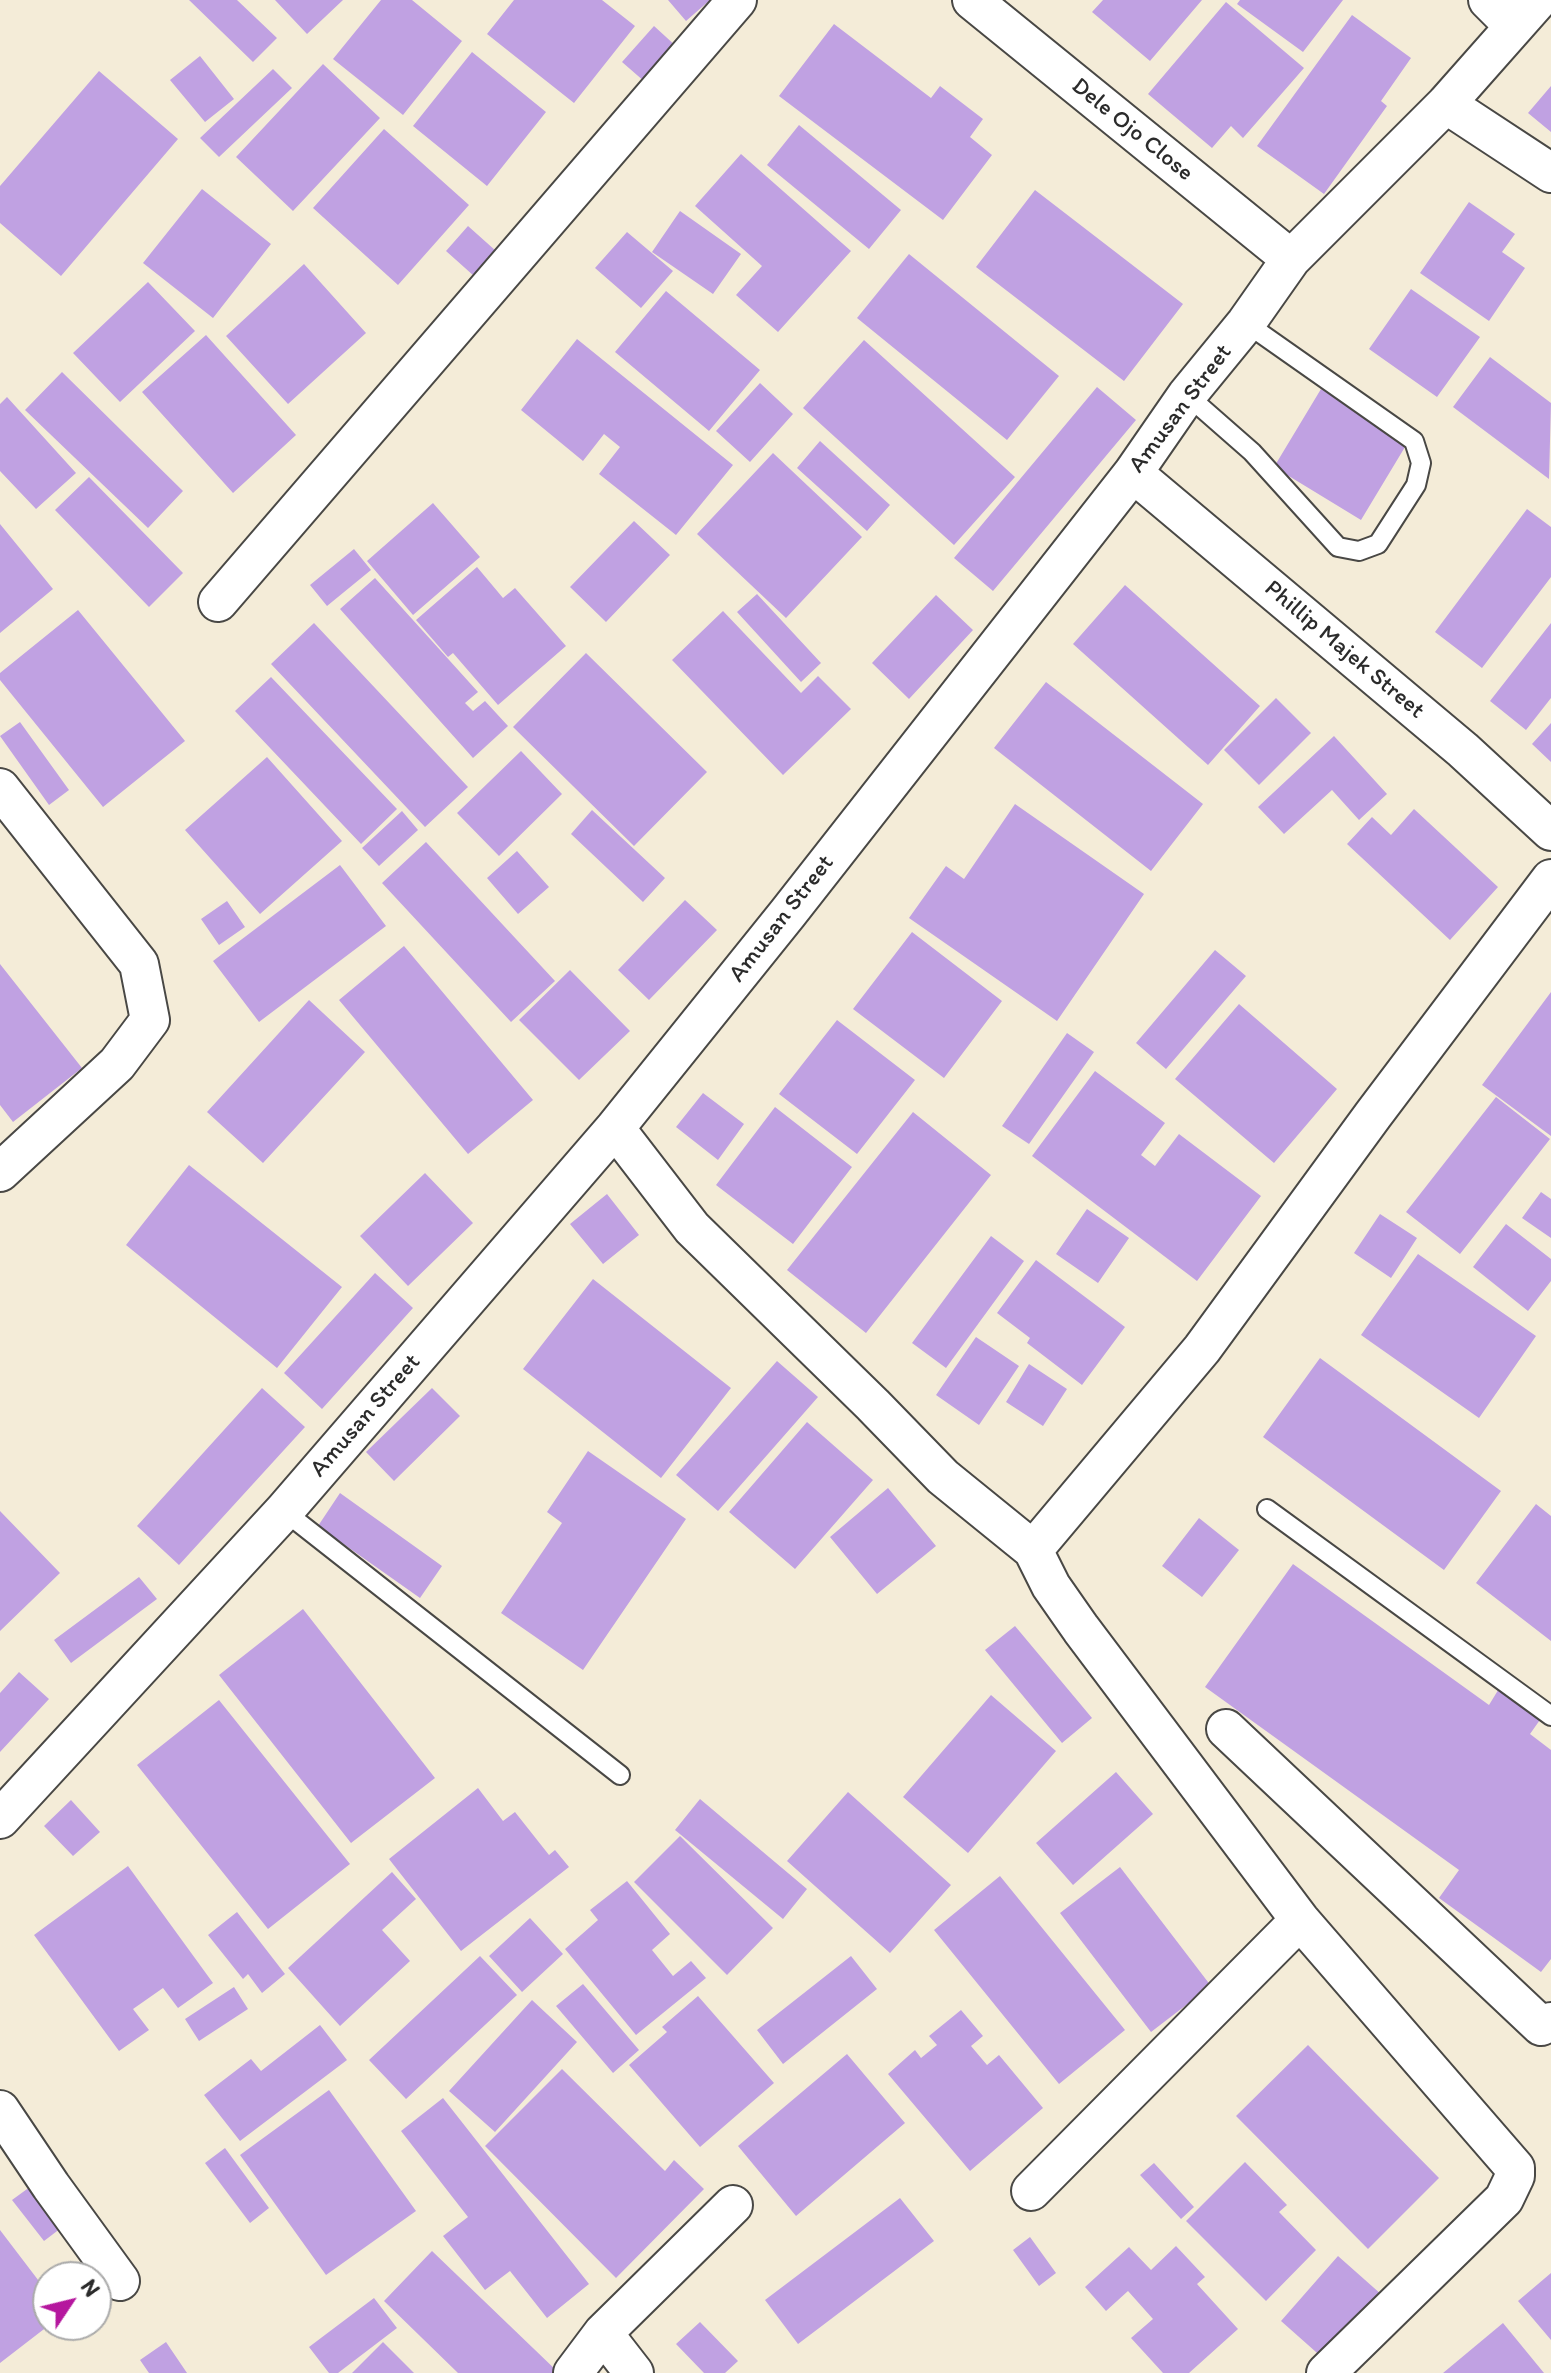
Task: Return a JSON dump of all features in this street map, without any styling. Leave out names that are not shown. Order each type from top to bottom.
[{"type":"street","points":[[218,602],[737,0]]},
{"type":"street","name":"Dele Ojo Close","points":[[972,0],[1291,259]]},
{"type":"street","name":"Amusan Street","points":[[0,1819],[284,1511],[615,1128],[1133,473],[1187,395],[1246,323],[1291,259],[1446,104],[1513,8]]},
{"type":"street","points":[[1446,104],[1551,173]]},
{"type":"street","name":"Phillip Majek Street","points":[[1133,473],[1463,750],[1551,831]]},
{"type":"street","points":[[0,788],[139,964],[150,1020],[117,1064],[0,1172]]},
{"type":"street","points":[[1033,1550],[1202,1349],[1551,879]]},
{"type":"street","points":[[615,1128],[692,1228],[943,1477],[1033,1550],[1051,1586],[1081,1629],[1300,1920],[1515,2168],[1515,2176],[1504,2199],[1326,2373]]},
{"type":"street","points":[[1226,1729],[1541,2026],[1551,2022]]},
{"type":"street","points":[[1031,2191],[1300,1920]]},
{"type":"street","points":[[0,2110],[120,2281]]},
{"type":"street","points":[[573,2373],[603,2333],[733,2205]]},
{"type":"street","points":[[603,2333],[634,2373]]},
{"type":"lane","points":[[1187,395],[1252,452],[1338,547],[1359,551],[1378,544],[1416,485],[1421,463],[1414,441],[1246,323]]},
{"type":"lane","points":[[1267,1509],[1551,1716]]},
{"type":"lane","points":[[284,1511],[620,1775]]},
{"type":"building","points":[[189,0],[237,0],[277,38],[253,62]]},
{"type":"building","points":[[275,0],[343,0],[307,34]]},
{"type":"building","points":[[381,0],[412,0],[462,41],[403,115],[333,59]]},
{"type":"building","points":[[514,0],[602,0],[635,26],[574,103],[487,34]]},
{"type":"building","points":[[668,0],[710,0],[686,21]]},
{"type":"building","points":[[1103,0],[1202,0],[1150,61],[1092,12]]},
{"type":"building","points":[[1240,0],[1343,0],[1303,52],[1237,4]]},
{"type":"building","points":[[1226,2],[1304,68],[1243,138],[1231,126],[1212,148],[1148,94]]},
{"type":"building","points":[[1352,15],[1411,58],[1381,101],[1387,106],[1324,194],[1257,146]]},
{"type":"building","points":[[834,24],[931,98],[940,86],[983,119],[970,137],[992,155],[943,220],[779,96]]},
{"type":"building","points":[[654,26],[677,47],[645,82],[622,62]]},
{"type":"building","points":[[472,52],[546,112],[487,186],[413,126]]},
{"type":"building","points":[[200,56],[234,99],[205,122],[170,80]]},
{"type":"building","points":[[323,64],[380,118],[293,211],[236,157]]},
{"type":"building","points":[[273,69],[292,88],[219,157],[200,138]]},
{"type":"building","points":[[99,71],[178,139],[61,276],[0,223],[0,186]]},
{"type":"building","points":[[1551,86],[1551,132],[1528,113]]},
{"type":"building","points":[[799,125],[901,210],[869,249],[767,165]]},
{"type":"building","points":[[384,129],[469,205],[398,285],[313,208]]},
{"type":"building","points":[[741,154],[851,251],[778,332],[736,295],[762,266],[695,206]]},
{"type":"building","points":[[202,189],[271,244],[213,318],[143,263]]},
{"type":"building","points":[[1035,190],[1183,304],[1124,381],[976,267]]},
{"type":"building","points":[[1469,202],[1515,234],[1502,252],[1525,268],[1489,321],[1420,273]]},
{"type":"building","points":[[680,211],[741,254],[713,294],[652,252]]},
{"type":"building","points":[[468,226],[496,251],[474,276],[446,251]]},
{"type":"building","points":[[627,232],[673,271],[641,308],[595,268]]},
{"type":"building","points":[[909,254],[1059,376],[1007,440],[857,318]]},
{"type":"building","points":[[304,264],[366,333],[288,404],[226,336]]},
{"type":"building","points":[[148,282],[195,331],[120,402],[73,353]]},
{"type":"building","points":[[1411,289],[1480,337],[1437,397],[1369,349]]},
{"type":"building","points":[[666,291],[760,370],[709,431],[615,352]]},
{"type":"building","points":[[206,335],[296,435],[233,493],[142,392]]},
{"type":"building","points":[[577,339],[733,465],[676,535],[599,474],[620,447],[604,434],[583,461],[521,410]]},
{"type":"building","points":[[864,340],[1015,477],[954,545],[803,408]]},
{"type":"building","points":[[1490,357],[1551,403],[1549,479],[1453,407]]},
{"type":"building","points":[[62,372],[183,491],[148,528],[25,410]]},
{"type":"building","points":[[760,383],[793,414],[750,462],[716,431]]},
{"type":"building","points":[[1097,387],[1136,420],[993,591],[954,558]]},
{"type":"building","points":[[1321,389],[1408,442],[1361,520],[1274,467]]},
{"type":"building","points":[[7,397],[76,473],[36,509],[0,471],[0,404]]},
{"type":"building","points":[[820,441],[890,505],[867,531],[797,468]]},
{"type":"building","points":[[773,453],[862,537],[786,618],[697,534]]},
{"type":"building","points":[[89,477],[183,573],[149,607],[55,510]]},
{"type":"building","points":[[433,503],[480,557],[413,615],[367,561]]},
{"type":"building","points":[[1527,509],[1551,527],[1551,577],[1482,668],[1435,632]]},
{"type":"building","points":[[634,521],[670,555],[606,622],[570,587]]},
{"type":"building","points":[[0,524],[53,589],[0,633]]},
{"type":"building","points":[[354,549],[371,570],[327,606],[310,585]]},
{"type":"building","points":[[477,567],[503,598],[515,588],[566,646],[498,705],[453,653],[448,657],[416,620]]},
{"type":"building","points":[[375,578],[478,692],[465,703],[473,711],[485,701],[508,726],[473,758],[340,609]]},
{"type":"building","points":[[1125,585],[1260,706],[1208,765],[1073,644]]},
{"type":"building","points":[[757,594],[821,663],[801,682],[737,612]]},
{"type":"building","points":[[936,595],[973,630],[909,699],[872,663]]},
{"type":"building","points":[[78,610],[185,741],[103,807],[0,680],[0,673]]},
{"type":"building","points":[[723,611],[801,693],[818,676],[851,709],[783,775],[672,660]]},
{"type":"building","points":[[314,623],[468,787],[425,827],[271,664]]},
{"type":"building","points":[[1551,623],[1551,698],[1526,730],[1490,701]]},
{"type":"building","points":[[586,653],[707,772],[634,846],[513,727]]},
{"type":"building","points":[[271,677],[397,809],[361,844],[235,711]]},
{"type":"building","points":[[1046,682],[1203,804],[1151,871],[994,748]]},
{"type":"building","points":[[1276,698],[1311,733],[1259,785],[1224,750]]},
{"type":"building","points":[[20,722],[69,790],[49,805],[0,736]]},
{"type":"building","points":[[1551,723],[1551,762],[1532,744]]},
{"type":"building","points":[[1334,736],[1387,794],[1359,820],[1332,790],[1284,834],[1258,807]]},
{"type":"building","points":[[521,751],[562,794],[499,856],[457,813]]},
{"type":"building","points":[[267,757],[342,841],[260,914],[185,830]]},
{"type":"building","points":[[1015,804],[1144,894],[1057,1021],[909,918],[946,866],[964,879]]},
{"type":"building","points":[[1414,809],[1498,887],[1450,940],[1347,844],[1372,817],[1391,835]]},
{"type":"building","points":[[592,810],[665,878],[643,902],[571,834]]},
{"type":"building","points":[[402,811],[418,830],[379,866],[362,848]]},
{"type":"building","points":[[426,842],[555,981],[511,1022],[382,883]]},
{"type":"building","points":[[517,851],[549,887],[518,914],[487,878]]},
{"type":"building","points":[[340,865],[386,926],[259,1022],[213,961]]},
{"type":"building","points":[[685,900],[717,930],[649,1000],[618,970]]},
{"type":"building","points":[[227,901],[245,927],[219,945],[201,919]]},
{"type":"building","points":[[912,932],[1002,1001],[944,1078],[853,1009]]},
{"type":"building","points":[[404,946],[533,1100],[468,1154],[339,1000]]},
{"type":"building","points":[[1215,950],[1246,976],[1166,1069],[1136,1043]]},
{"type":"building","points":[[0,964],[82,1068],[13,1122],[0,1105]]},
{"type":"building","points":[[570,970],[630,1031],[579,1080],[519,1020]]},
{"type":"building","points":[[1551,992],[1551,1136],[1482,1085]]},
{"type":"building","points":[[309,1000],[365,1052],[263,1163],[207,1112]]},
{"type":"building","points":[[1239,1004],[1337,1089],[1274,1163],[1175,1079]]},
{"type":"building","points":[[837,1020],[915,1080],[857,1154],[779,1094]]},
{"type":"building","points":[[1067,1033],[1094,1052],[1029,1144],[1002,1126]]},
{"type":"building","points":[[1095,1071],[1165,1123],[1141,1155],[1155,1166],[1179,1134],[1261,1196],[1197,1281],[1032,1156]]},
{"type":"building","points":[[703,1093],[744,1124],[718,1160],[676,1127]]},
{"type":"building","points":[[1496,1097],[1550,1139],[1460,1254],[1406,1212]]},
{"type":"building","points":[[775,1107],[852,1167],[793,1244],[716,1185]]},
{"type":"building","points":[[913,1112],[991,1175],[866,1333],[787,1270]]},
{"type":"building","points":[[189,1165],[342,1287],[277,1368],[126,1245]]},
{"type":"building","points":[[425,1173],[473,1223],[408,1286],[360,1236]]},
{"type":"building","points":[[1541,1192],[1551,1199],[1551,1238],[1522,1218]]},
{"type":"building","points":[[607,1194],[639,1235],[603,1264],[570,1224]]},
{"type":"building","points":[[1087,1209],[1129,1238],[1098,1283],[1056,1254]]},
{"type":"building","points":[[1380,1214],[1417,1238],[1391,1278],[1354,1253]]},
{"type":"building","points":[[1506,1224],[1551,1259],[1551,1281],[1528,1311],[1473,1267]]},
{"type":"building","points":[[991,1236],[1024,1261],[946,1368],[912,1343]]},
{"type":"building","points":[[1418,1254],[1536,1336],[1479,1418],[1361,1335]]},
{"type":"building","points":[[1036,1260],[1125,1327],[1082,1385],[1027,1343],[1030,1338],[997,1313]]},
{"type":"building","points":[[375,1273],[413,1308],[322,1409],[284,1373]]},
{"type":"building","points":[[593,1279],[731,1388],[661,1478],[523,1369]]},
{"type":"building","points":[[976,1337],[1019,1366],[979,1425],[936,1395]]},
{"type":"building","points":[[1320,1358],[1501,1491],[1444,1570],[1263,1437]]},
{"type":"building","points":[[777,1361],[818,1397],[718,1511],[676,1475]]},
{"type":"building","points":[[1029,1364],[1067,1389],[1043,1426],[1006,1402]]},
{"type":"building","points":[[262,1388],[305,1427],[179,1565],[137,1526]]},
{"type":"building","points":[[432,1388],[460,1416],[394,1481],[366,1452]]},
{"type":"building","points":[[807,1422],[873,1480],[795,1569],[729,1512]]},
{"type":"building","points":[[588,1451],[686,1519],[583,1670],[501,1613],[562,1523],[547,1512]]},
{"type":"building","points":[[888,1488],[936,1546],[877,1594],[830,1537]]},
{"type":"building","points":[[340,1493],[442,1566],[420,1598],[318,1526]]},
{"type":"building","points":[[1536,1504],[1551,1516],[1551,1641],[1476,1583]]},
{"type":"building","points":[[0,1511],[60,1573],[0,1631]]},
{"type":"building","points":[[1199,1518],[1239,1550],[1202,1597],[1162,1566]]},
{"type":"building","points":[[1293,1564],[1489,1705],[1500,1687],[1542,1717],[1530,1734],[1551,1750],[1551,1959],[1541,1972],[1439,1898],[1459,1870],[1205,1687]]},
{"type":"building","points":[[139,1577],[157,1599],[71,1663],[54,1640]]},
{"type":"building","points":[[303,1609],[435,1778],[351,1843],[219,1675]]},
{"type":"building","points":[[1015,1626],[1092,1718],[1062,1743],[985,1650]]},
{"type":"building","points":[[19,1672],[49,1699],[0,1752],[0,1693]]},
{"type":"building","points":[[991,1695],[1056,1751],[968,1853],[903,1797]]},
{"type":"building","points":[[219,1700],[350,1864],[268,1929],[137,1765]]},
{"type":"building","points":[[1116,1772],[1153,1814],[1073,1885],[1036,1843]]},
{"type":"building","points":[[478,1788],[503,1821],[515,1812],[549,1855],[555,1850],[569,1867],[461,1951],[389,1859]]},
{"type":"building","points":[[848,1792],[951,1885],[890,1953],[787,1861]]},
{"type":"building","points":[[700,1799],[807,1889],[783,1919],[675,1830]]},
{"type":"building","points":[[71,1800],[100,1832],[73,1856],[44,1826]]},
{"type":"building","points":[[680,1836],[773,1928],[727,1975],[634,1882]]},
{"type":"building","points":[[128,1866],[213,1983],[178,2008],[163,1988],[133,2009],[149,2030],[119,2051],[34,1935]]},
{"type":"building","points":[[1120,1867],[1211,1986],[1151,2032],[1060,1913]]},
{"type":"building","points":[[392,1872],[416,1899],[382,1930],[410,1961],[340,2026],[288,1968]]},
{"type":"building","points":[[1000,1876],[1125,2030],[1059,2084],[934,1930]]},
{"type":"building","points":[[627,1881],[670,1934],[652,1950],[673,1976],[691,1961],[706,1978],[636,2035],[565,1949],[598,1920],[590,1910]]},
{"type":"building","points":[[237,1912],[285,1974],[262,1993],[248,1974],[243,1979],[208,1935]]},
{"type":"building","points":[[530,1918],[563,1954],[522,1992],[489,1956]]},
{"type":"building","points":[[480,1956],[517,1995],[406,2099],[369,2060]]},
{"type":"building","points":[[851,1956],[877,1989],[783,2064],[757,2030]]},
{"type":"building","points":[[583,1984],[639,2050],[613,2073],[556,2006]]},
{"type":"building","points":[[234,1987],[248,2009],[199,2041],[185,2019]]},
{"type":"building","points":[[698,1996],[774,2083],[700,2147],[629,2065],[667,2032],[662,2027]]},
{"type":"building","points":[[532,2000],[577,2042],[495,2132],[449,2091]]},
{"type":"building","points":[[961,2010],[983,2036],[971,2046],[987,2065],[999,2055],[1043,2108],[970,2171],[888,2074],[915,2050],[921,2058],[937,2045],[929,2036]]},
{"type":"building","points":[[320,2025],[347,2060],[240,2141],[204,2095],[251,2059],[261,2071]]},
{"type":"building","points":[[1308,2045],[1439,2178],[1368,2249],[1236,2116]]},
{"type":"building","points":[[847,2054],[905,2123],[796,2216],[738,2146]]},
{"type":"building","points":[[562,2069],[665,2171],[674,2160],[704,2189],[616,2278],[485,2146]]},
{"type":"building","points":[[329,2090],[416,2211],[326,2275],[240,2155]]},
{"type":"building","points":[[443,2098],[589,2284],[547,2318],[510,2271],[485,2290],[443,2236],[468,2217],[401,2131]]},
{"type":"building","points":[[225,2148],[269,2208],[250,2223],[205,2163]]},
{"type":"building","points":[[1245,2162],[1287,2205],[1279,2212],[1316,2250],[1266,2301],[1186,2221]]},
{"type":"building","points":[[1154,2163],[1194,2207],[1181,2219],[1140,2175]]},
{"type":"building","points":[[34,2184],[65,2225],[44,2241],[12,2200]]},
{"type":"building","points":[[900,2198],[934,2241],[798,2344],[765,2300]]},
{"type":"building","points":[[0,2230],[32,2272],[32,2338],[0,2363]]},
{"type":"building","points":[[1030,2237],[1056,2273],[1039,2286],[1013,2250]]},
{"type":"building","points":[[1176,2246],[1205,2277],[1197,2284],[1238,2329],[1189,2373],[1163,2373],[1131,2338],[1153,2319],[1128,2291],[1106,2311],[1085,2287],[1129,2247],[1151,2270]]},
{"type":"building","points":[[432,2251],[559,2373],[458,2373],[384,2301]]},
{"type":"building","points":[[1338,2256],[1382,2295],[1325,2360],[1281,2321]]},
{"type":"building","points":[[1551,2273],[1551,2340],[1518,2301]]},
{"type":"building","points":[[374,2298],[397,2328],[338,2373],[329,2373],[309,2347]]},
{"type":"building","points":[[700,2322],[738,2361],[725,2373],[704,2373],[676,2344]]},
{"type":"building","points":[[1503,2323],[1544,2373],[1443,2373]]},
{"type":"building","points":[[166,2342],[187,2373],[149,2373],[140,2360]]},
{"type":"building","points":[[383,2342],[414,2373],[352,2373]]}]
